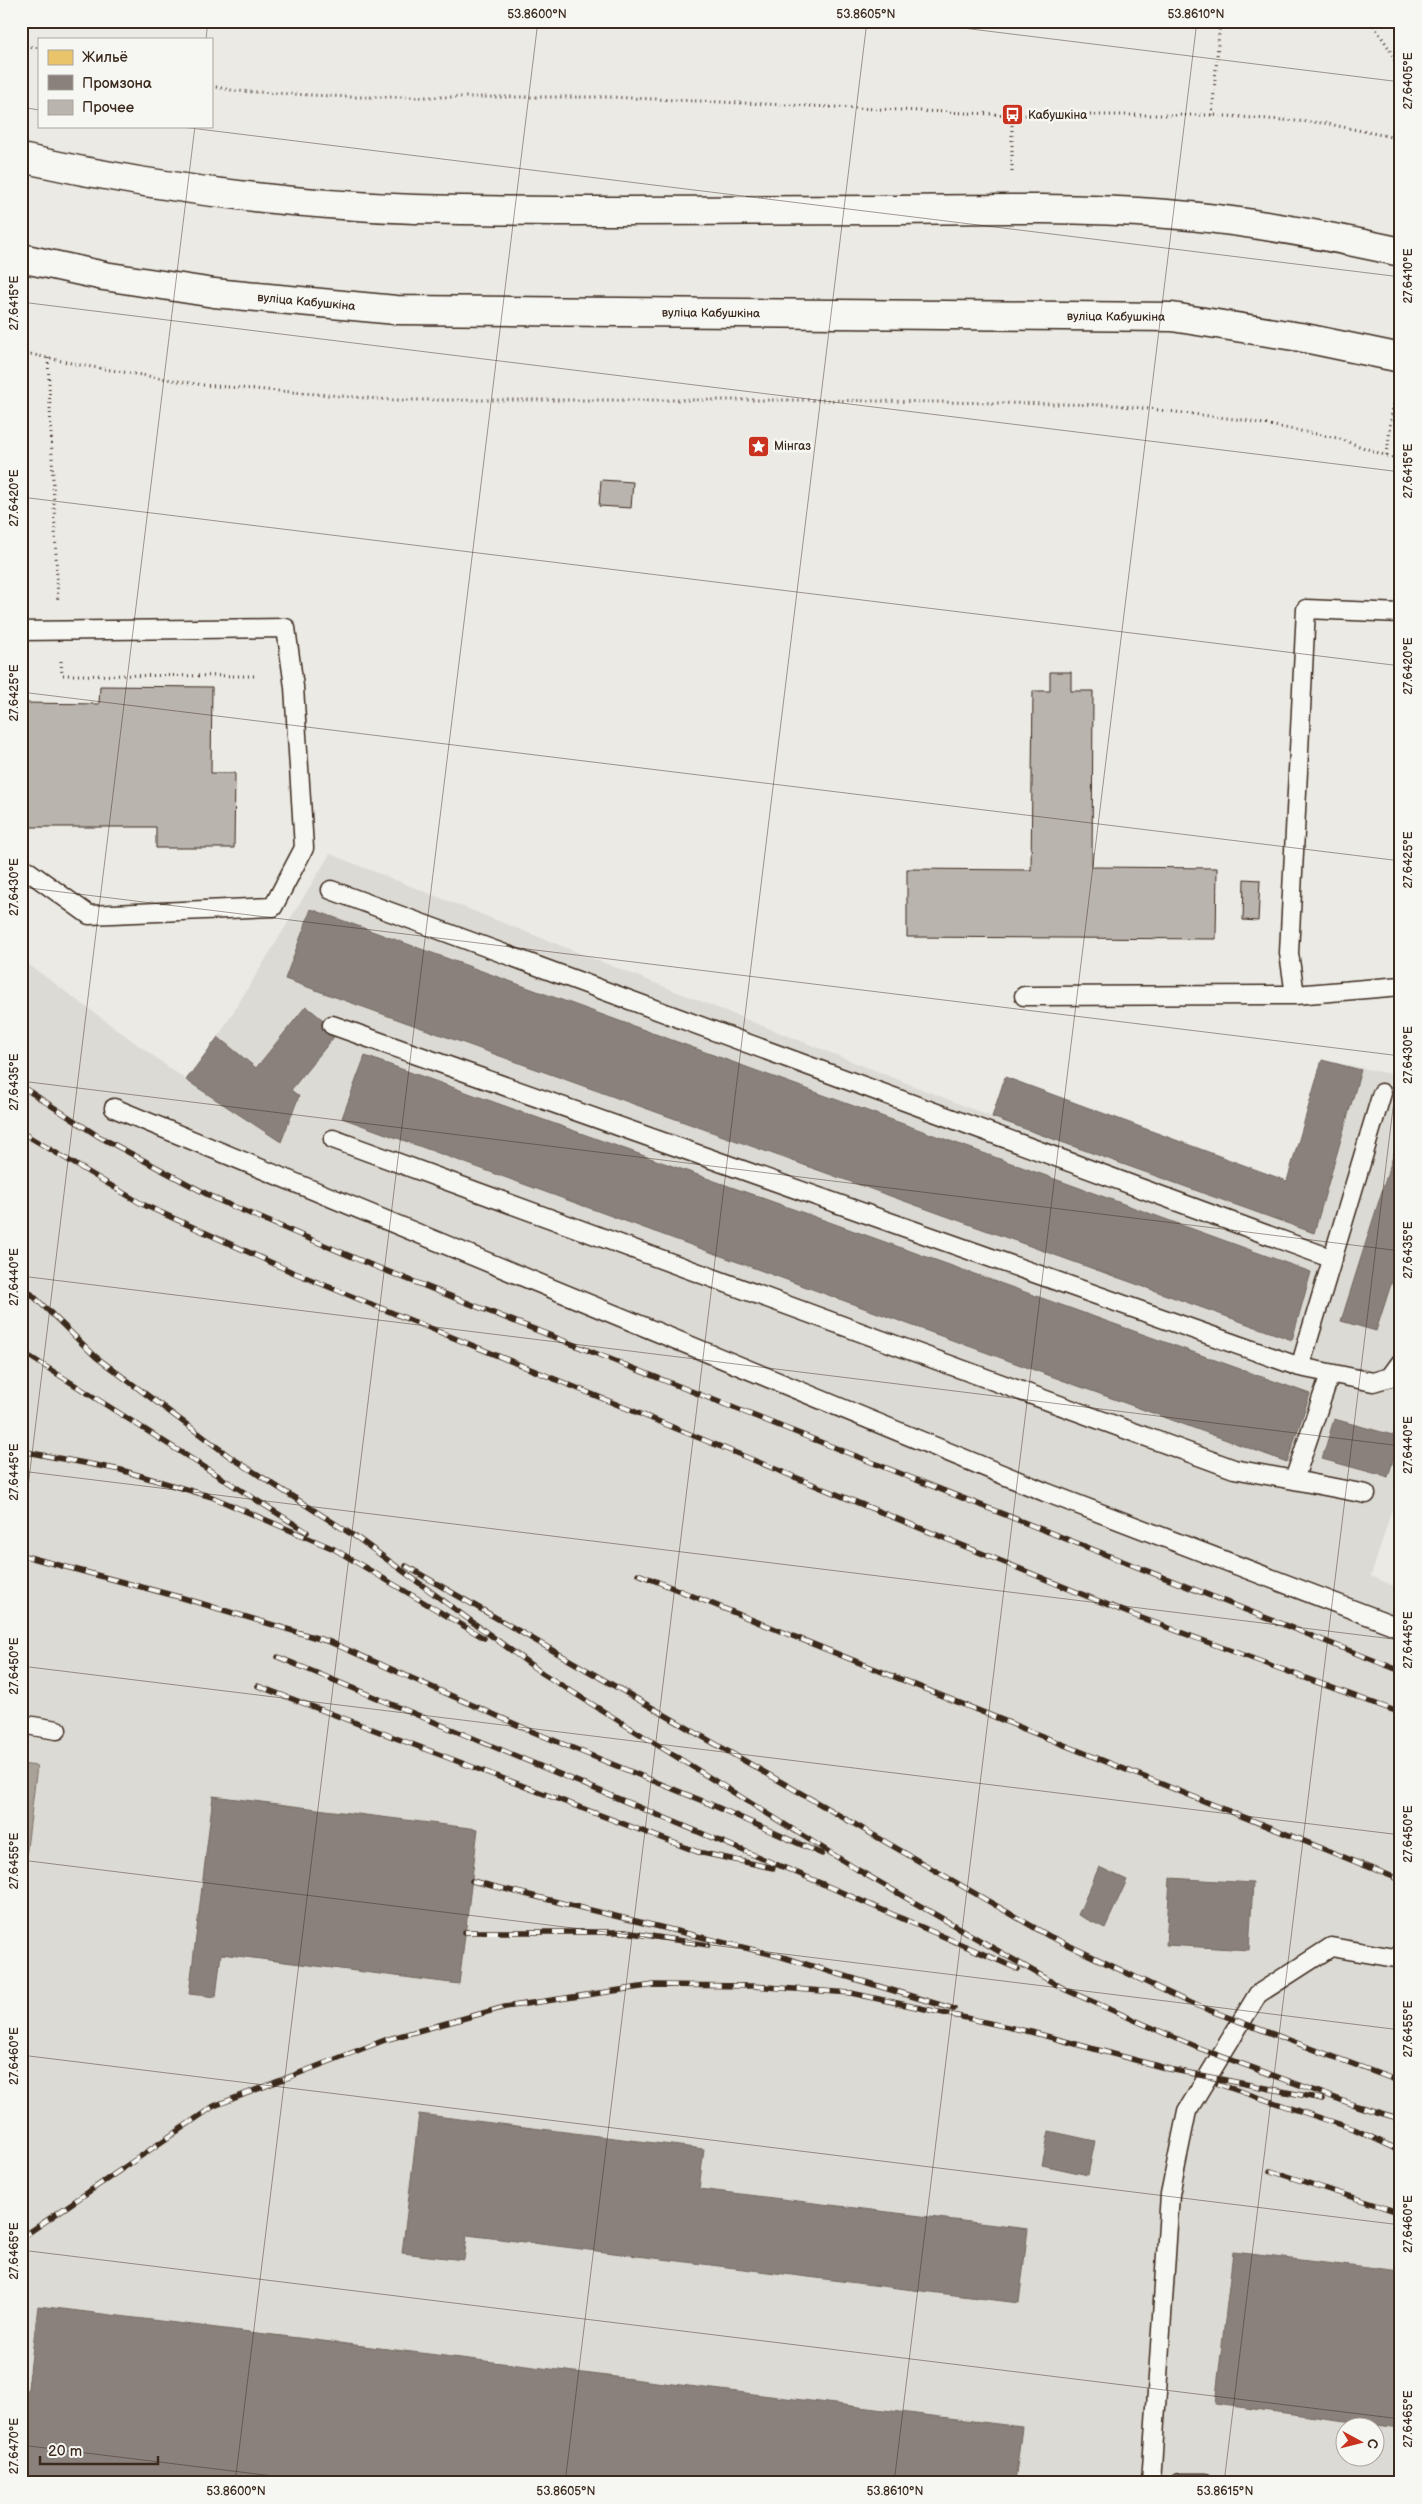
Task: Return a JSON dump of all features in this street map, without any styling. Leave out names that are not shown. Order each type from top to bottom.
[{"type":"main road","points":[[21,158],[76,170],[172,186],[277,200],[413,208],[594,211],[1061,209],[1169,214],[1311,232],[1401,252]]},
{"type":"main road","name":"вуліца Кабушкіна","points":[[21,258],[104,276],[214,293],[396,310],[1172,316],[1300,337],[1401,358]]},
{"type":"lane","points":[[1295,995],[1289,953],[1306,609],[1401,613]]},
{"type":"lane","points":[[21,631],[286,628],[294,687],[304,848],[273,906],[89,915],[21,866]]},
{"type":"lane","points":[[331,890],[1333,1259]]},
{"type":"lane","points":[[1024,996],[1295,995],[1401,986]]},
{"type":"lane","points":[[332,1025],[1300,1367],[1373,1382],[1390,1377],[1401,1362]]},
{"type":"lane","points":[[1300,1367],[1382,1093]]},
{"type":"lane","points":[[114,1108],[1045,1492],[1401,1628]]},
{"type":"lane","points":[[332,1139],[1234,1469],[1366,1494]]},
{"type":"lane","points":[[1294,1480],[1330,1374]]},
{"type":"lane","points":[[21,1724],[57,1730]]},
{"type":"lane","points":[[1151,2483],[1170,2194],[1186,2112],[1258,1994],[1331,1947],[1401,1959]]},
{"type":"lane","points":[[1179,2483],[1206,2483]]},
{"type":"path","points":[[1212,115],[1220,21]]},
{"type":"path","points":[[1371,21],[1390,50],[1401,74]]},
{"type":"path","points":[[21,44],[38,48]]},
{"type":"path","points":[[212,86],[236,91],[349,97],[610,97],[1012,114],[1212,115],[1324,123],[1401,139]]},
{"type":"path","points":[[1012,114],[1012,209]]},
{"type":"path","points":[[21,352],[80,366],[203,385],[392,400],[821,400],[1116,406],[1243,420],[1337,438],[1401,461]]},
{"type":"path","points":[[48,358],[62,675],[254,676]]},
{"type":"path","points":[[1387,455],[1393,402]]},
{"type":"shaded area","points":[[330,854],[992,1117],[1005,1077],[1287,1181],[1322,1060],[1401,1076],[1401,1481],[1371,1576],[1401,1589],[1401,2483],[21,2483],[21,959],[186,1080],[218,1037]]},
{"type":"shaded area","points":[[21,1764],[37,1766],[21,1898]]},
{"type":"building: Жильё","points":[[964,21],[1077,21],[1077,22]]},
{"type":"building: Промзона","points":[[311,909],[1311,1272],[1292,1340],[285,979]]},
{"type":"building: Промзона","points":[[306,1006],[338,1032],[291,1090],[299,1096],[281,1142],[186,1080],[218,1037],[256,1068]]},
{"type":"building: Промзона","points":[[365,1056],[1310,1394],[1287,1462],[342,1118]]},
{"type":"building: Промзона","points":[[1322,1060],[1361,1070],[1314,1233],[992,1117],[1005,1077],[1287,1181]]},
{"type":"building: Промзона","points":[[1401,1131],[1401,1253],[1376,1331],[1341,1321]]},
{"type":"building: Промзона","points":[[1334,1419],[1400,1437],[1388,1477],[1322,1459]]},
{"type":"building: Промзона","points":[[1401,1467],[1401,1489],[1395,1487]]},
{"type":"building: Промзона","points":[[213,1796],[478,1829],[459,1984],[221,1954],[216,1997],[189,1994]]},
{"type":"building: Промзона","points":[[1099,1867],[1127,1880],[1105,1928],[1078,1915]]},
{"type":"building: Промзона","points":[[1170,1878],[1253,1883],[1249,1950],[1166,1945]]},
{"type":"building: Промзона","points":[[419,2114],[704,2149],[699,2189],[1028,2229],[1019,2303],[467,2235],[464,2260],[402,2253]]},
{"type":"building: Промзона","points":[[1049,2131],[1095,2141],[1088,2175],[1042,2165]]},
{"type":"building: Промзона","points":[[1233,2252],[1401,2272],[1401,2428],[1384,2426],[1384,2416],[1334,2416],[1334,2419],[1215,2404]]},
{"type":"building: Промзона","points":[[38,2306],[1022,2427],[1015,2483],[21,2483],[21,2444]]},
{"type":"building: Прочее","points":[[601,480],[633,482],[631,508],[599,506]]},
{"type":"building: Прочее","points":[[1050,672],[1071,672],[1071,691],[1093,691],[1092,867],[1217,868],[1216,939],[907,937],[907,869],[1031,870],[1033,691],[1050,691]]},
{"type":"building: Прочее","points":[[100,686],[212,687],[211,773],[235,773],[234,848],[156,848],[156,827],[21,827],[21,703],[99,704]]},
{"type":"building: Прочее","points":[[1244,879],[1260,880],[1258,921],[1243,920]]},
{"type":"railway","points":[[21,1086],[98,1136],[218,1200],[369,1264],[1401,1671]]},
{"type":"railway","points":[[21,1132],[142,1204],[290,1271],[1128,1613],[1401,1713]]},
{"type":"railway","points":[[21,1284],[96,1357],[229,1456],[359,1539],[542,1673],[858,1870],[1066,1990],[1196,2047],[1357,2106],[1401,2119]]},
{"type":"railway","points":[[21,1351],[307,1532]]},
{"type":"railway","points":[[21,1451],[121,1470],[212,1497],[334,1549],[484,1638]]},
{"type":"railway","points":[[21,1555],[183,1598],[330,1642],[531,1731],[710,1804],[822,1854]]},
{"type":"railway","points":[[406,1566],[1049,1936],[1190,2003],[1401,2082]]},
{"type":"railway","points":[[638,1574],[1401,1880]]},
{"type":"railway","points":[[278,1657],[802,1875],[1018,1969]]},
{"type":"railway","points":[[258,1686],[698,1852],[773,1868]]},
{"type":"railway","points":[[472,1881],[779,1956],[954,2009]]},
{"type":"railway","points":[[465,1932],[625,1932],[708,1945]]},
{"type":"railway","points":[[21,2238],[214,2106],[385,2040],[505,2007],[654,1985],[752,1986],[851,1993],[1031,2032],[1169,2069],[1322,2099]]},
{"type":"railway","points":[[1218,2084],[1354,2129],[1401,2151]]},
{"type":"railway","points":[[1271,2171],[1401,2213]]},
{"type":"place","name":"Кабушкіна","points":[[1012,115]]},
{"type":"place","name":"Мінгаз","points":[[758,446]]}]
